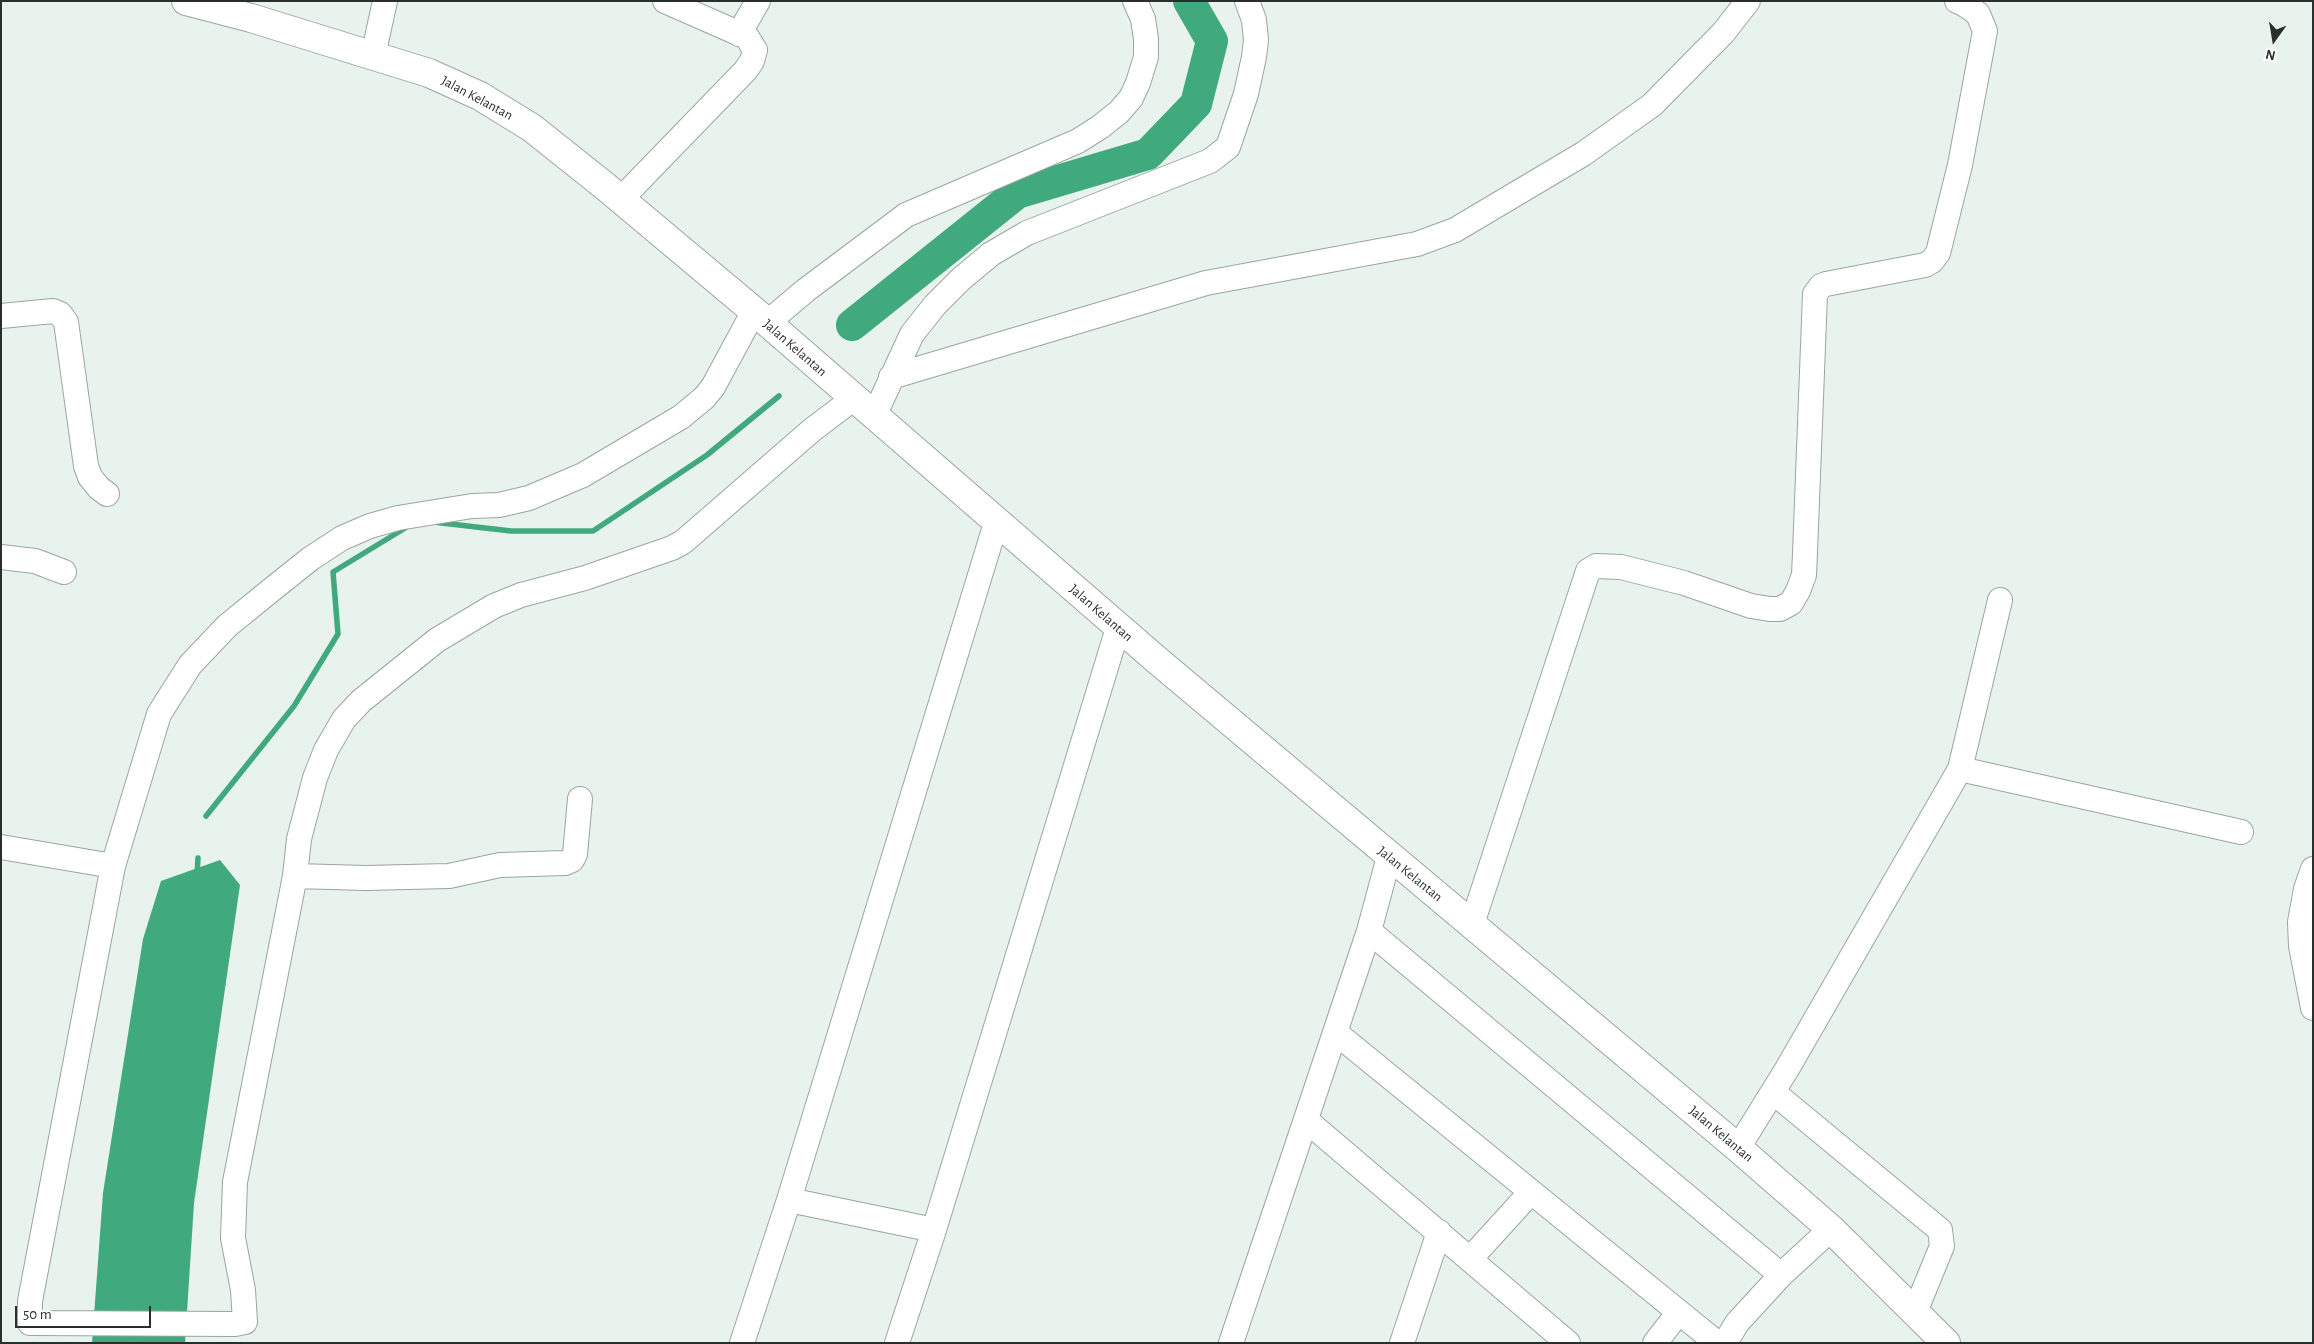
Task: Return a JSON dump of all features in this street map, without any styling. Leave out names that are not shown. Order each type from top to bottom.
[{"type":"highway","name":"Jalan Kelantan","points":[[186,1],[252,10],[373,56],[430,73],[480,96],[532,128],[621,199],[764,321],[1118,628],[1738,1148],[1831,1229],[1946,1343]]},
{"type":"street","points":[[373,56],[385,1]]},
{"type":"street","points":[[621,199],[752,61],[755,50],[746,37],[665,1]]},
{"type":"street","points":[[739,34],[758,1]]},
{"type":"street","points":[[850,396],[678,545],[585,578],[530,592],[494,606],[437,640],[378,686],[344,720],[326,750],[315,778],[299,839],[295,876],[235,1182],[233,1238],[246,1314],[245,1322],[235,1324],[30,1323],[30,1301],[113,866],[159,714],[190,665],[227,626],[310,558],[342,538],[370,526],[398,518],[472,506],[500,505],[529,498],[583,475],[681,417],[704,398],[764,321],[906,215],[1078,141],[1100,127],[1119,112],[1131,98],[1146,57],[1143,19],[1135,1]]},
{"type":"street","points":[[874,416],[912,334],[935,305],[961,279],[991,254],[1027,234],[1210,161],[1222,153],[1233,138],[1251,76],[1256,40],[1254,20],[1247,1]]},
{"type":"street","points":[[891,378],[1206,283],[1417,244],[1455,230],[1583,154],[1652,105],[1723,33],[1748,1]]},
{"type":"street","points":[[1472,924],[1588,571],[1596,566],[1621,567],[1684,583],[1751,606],[1770,609],[1780,609],[1791,604],[1798,591],[1804,575],[1816,294],[1821,286],[1826,284],[1925,265],[1932,261],[1938,253],[1960,165],[1986,31],[1978,14],[1957,1]]},
{"type":"street","points":[[1,316],[53,311],[60,314],[66,322],[86,466],[99,488],[107,494]]},
{"type":"street","points":[[742,1343],[789,1200],[996,523]]},
{"type":"street","points":[[1,557],[35,561],[64,572]]},
{"type":"street","points":[[1738,1148],[1773,1092],[1960,770],[2000,600]]},
{"type":"street","points":[[897,1343],[934,1230],[1118,628]]},
{"type":"street","points":[[1960,770],[2241,832]]},
{"type":"street","points":[[295,876],[366,878],[449,876],[500,865],[564,863],[572,860],[575,854],[580,799]]},
{"type":"street","points":[[1,847],[113,866]]},
{"type":"street","points":[[1231,1343],[1336,1033],[1369,931],[1389,857]]},
{"type":"street","points":[[2313,870],[2300,922],[2300,946],[2313,1008]]},
{"type":"street","points":[[1369,931],[1780,1275]]},
{"type":"street","points":[[1336,1033],[1717,1343]]},
{"type":"street","points":[[1773,1092],[1940,1230],[1942,1246],[1916,1312]]},
{"type":"street","points":[[1307,1121],[1568,1343]]},
{"type":"street","points":[[1470,1259],[1532,1192]]},
{"type":"street","points":[[789,1200],[934,1230]]},
{"type":"street","points":[[1725,1343],[1738,1323],[1780,1275],[1831,1229]]},
{"type":"street","points":[[1402,1343],[1439,1232]]},
{"type":"street","points":[[1654,1343],[1679,1312]]},
{"type":"shaded area","points":[[220,860],[240,885],[194,1203],[185,1343],[92,1343],[103,1193],[143,939],[161,881]]},
{"type":"waterway","points":[[852,325],[1017,193],[1148,154],[1196,104],[1212,41],[1189,1]]},
{"type":"waterway","points":[[433,522],[511,531],[593,531],[707,455],[779,396]]},
{"type":"waterway","points":[[206,816],[294,706],[338,634],[333,572],[410,525]]},
{"type":"waterway","points":[[197,875],[198,858]]}]
